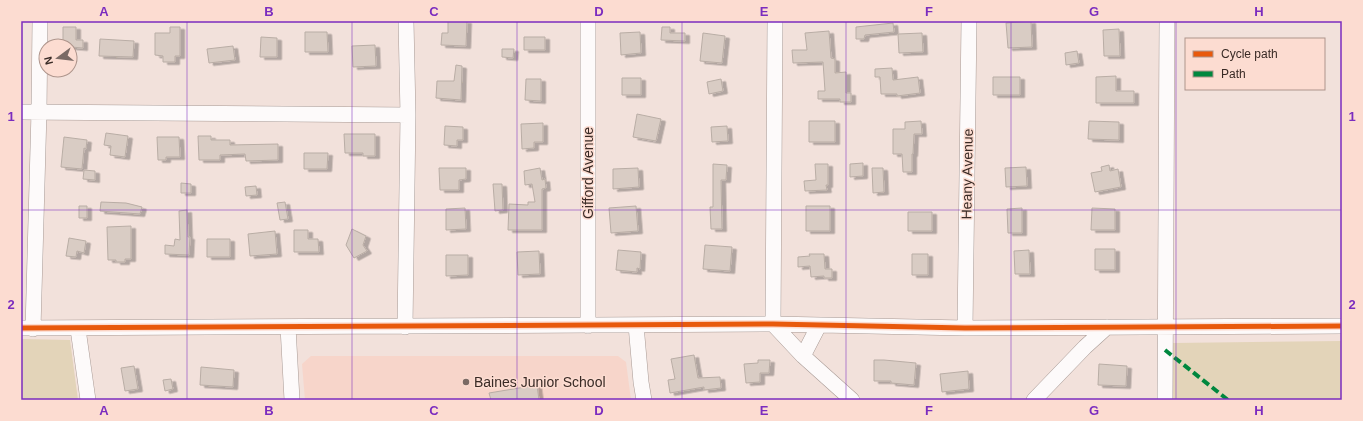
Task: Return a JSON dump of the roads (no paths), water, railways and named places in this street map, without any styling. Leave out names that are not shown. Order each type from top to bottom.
[{"type":"street","points":[[40,21],[40,112],[27,328],[78,329],[773,324],[965,328],[1342,326]]},
{"type":"street","points":[[405,327],[408,115],[406,21]]},
{"type":"street","name":"Gifford Avenue","points":[[588,21],[588,326]]},
{"type":"street","points":[[775,21],[773,324],[803,356],[852,400]]},
{"type":"street","name":"Heany Avenue","points":[[965,328],[969,21]]},
{"type":"street","points":[[1165,400],[1166,21]]},
{"type":"street","points":[[21,112],[408,115]]},
{"type":"street","points":[[636,325],[644,400]]},
{"type":"street","points":[[803,356],[819,325]]},
{"type":"street","points":[[288,327],[292,400]]},
{"type":"street","points":[[1034,400],[1085,347],[1107,327]]},
{"type":"street","points":[[78,329],[88,400]]},
{"type":"place","name":"Baines Junior School","points":[[466,382]]}]
